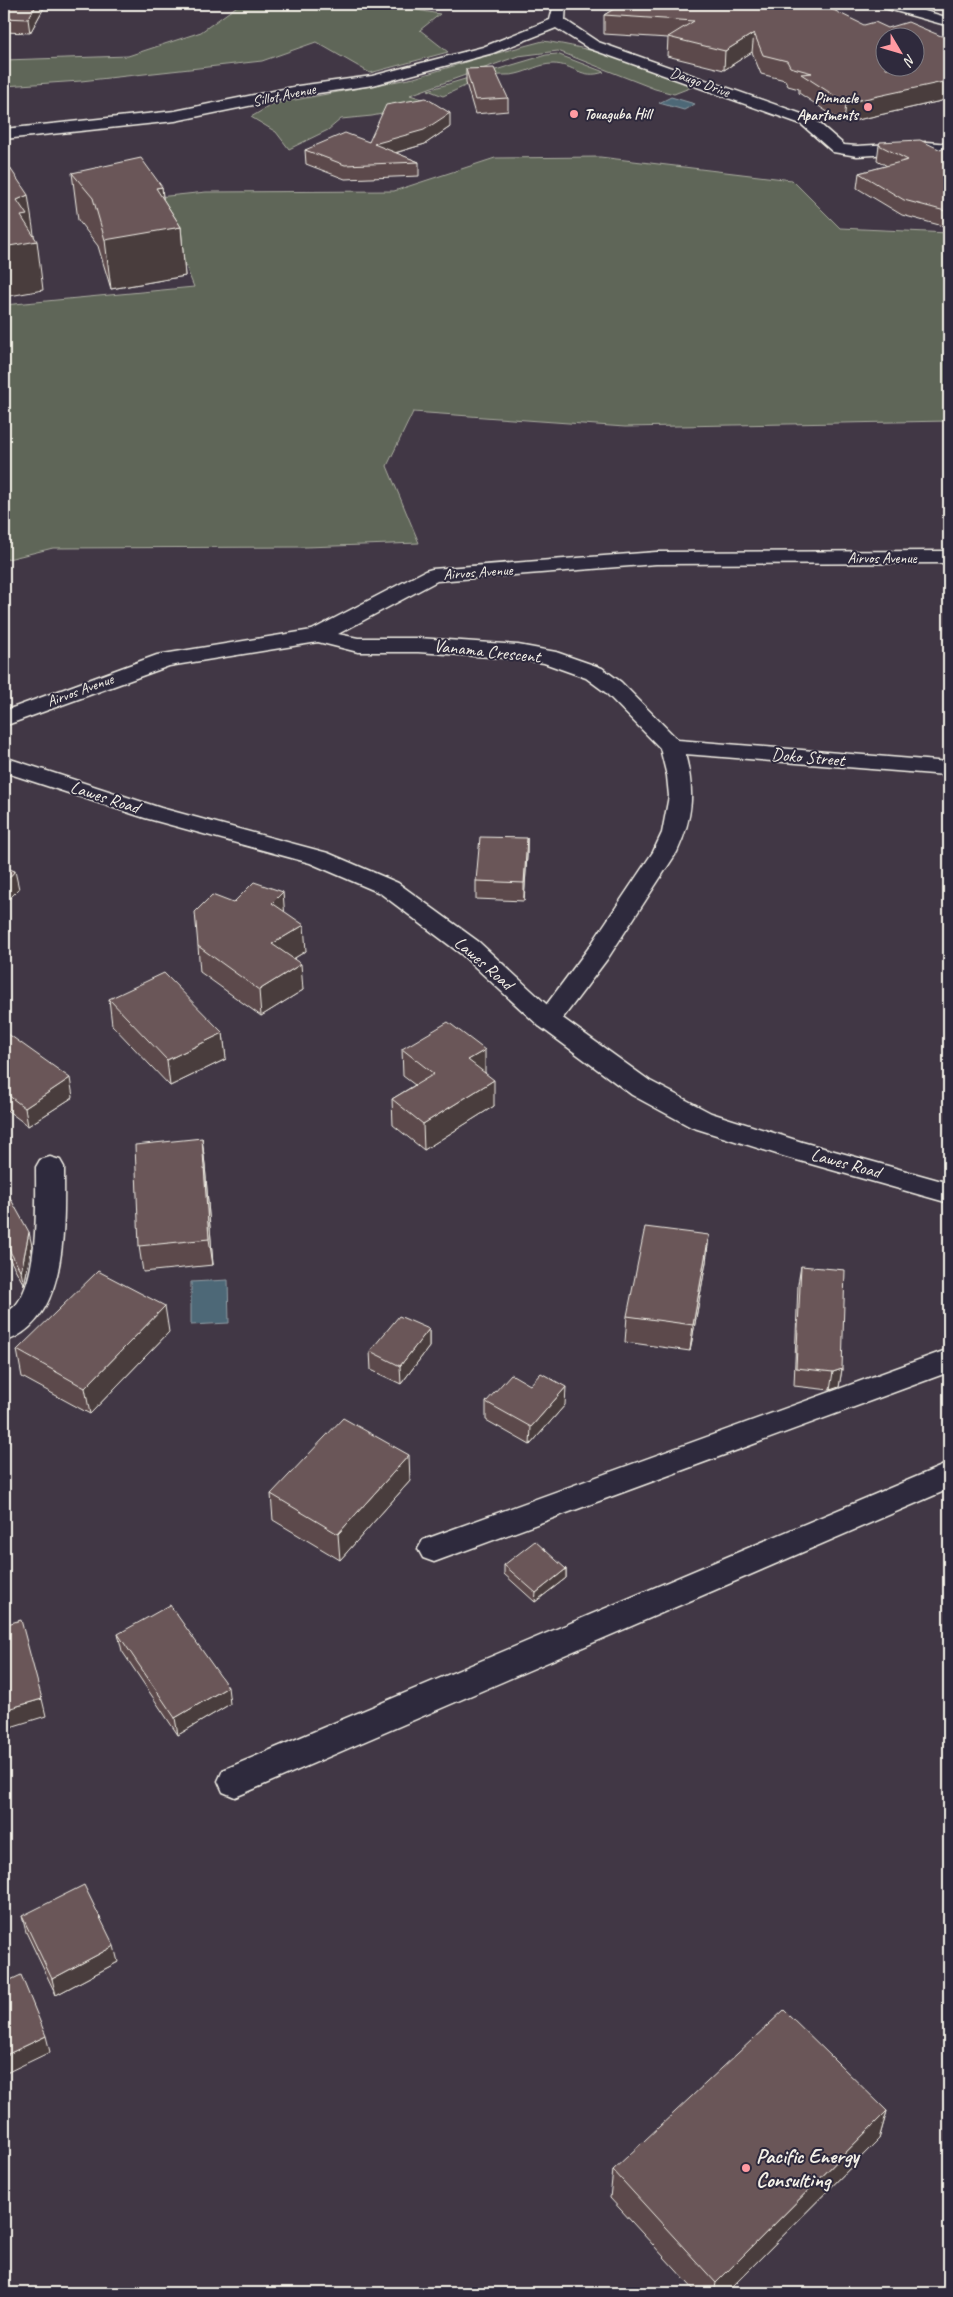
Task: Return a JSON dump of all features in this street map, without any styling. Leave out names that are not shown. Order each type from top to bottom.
[{"type":"street","points":[[557,22],[560,4]]},
{"type":"street","points":[[886,4],[949,22]]},
{"type":"street","name":"Sillot Avenue","points":[[4,134],[175,116],[237,105],[298,91],[373,80],[488,50],[557,22]]},
{"type":"street","name":"Daugo Drive","points":[[557,22],[593,45],[807,121],[839,149],[857,151],[927,147],[949,149]]},
{"type":"street","name":"Airvos Avenue","points":[[4,719],[24,710],[165,660],[318,636],[432,575],[656,558],[949,557]]},
{"type":"street","name":"Vanama Crescent","points":[[318,636],[358,645],[418,644],[518,652],[548,657],[594,673],[613,687],[670,746],[679,776],[681,796],[674,833],[665,852],[599,952],[548,1020]]},
{"type":"street","name":"Doko Street","points":[[670,746],[946,768]]},
{"type":"street","name":"Lawes Road","points":[[4,764],[153,813],[320,858],[389,888],[470,948],[548,1020],[641,1088],[701,1120],[796,1150],[949,1193]]},
{"type":"street","points":[[4,1331],[28,1311],[43,1277],[50,1230],[50,1167]]},
{"type":"street","points":[[434,1549],[949,1360]]},
{"type":"street","points":[[235,1781],[949,1475]]},
{"type":"green space","points":[[240,4],[414,4],[417,10],[440,14],[420,30],[448,52],[370,73],[316,42],[262,61],[81,81],[4,86],[4,60],[128,56],[201,32]]},
{"type":"green space","points":[[543,41],[619,58],[692,87],[674,94],[655,89],[558,51],[518,56],[410,95],[435,103],[372,116],[341,119],[328,130],[289,149],[276,132],[251,117],[273,104],[414,78]]},
{"type":"green space","points":[[557,54],[604,72],[589,74],[567,66],[548,64],[516,74],[496,75],[443,96],[428,90],[546,55]]},
{"type":"green space","points":[[600,157],[792,180],[840,228],[949,233],[949,421],[625,427],[413,412],[387,466],[419,543],[306,547],[53,548],[4,560],[4,305],[194,287],[158,197],[206,192],[394,191],[495,158]]},
{"type":"water","points":[[671,97],[695,104],[684,110],[659,103]]},
{"type":"water","points":[[228,1280],[229,1323],[191,1325],[191,1282]]},
{"type":"building","points":[[4,4],[37,4],[28,19],[4,18]]},
{"type":"building","points":[[622,4],[821,4],[864,25],[875,22],[888,28],[876,28],[876,78],[926,78],[926,30],[941,36],[949,33],[949,79],[943,82],[846,103],[801,74],[812,73],[790,67],[787,61],[763,55],[754,33],[725,51],[668,37],[694,21],[604,15]]},
{"type":"building","points":[[908,22],[922,28],[888,28]]},
{"type":"building","points":[[494,68],[508,98],[475,100],[466,69]]},
{"type":"building","points":[[426,98],[450,113],[424,130],[374,144],[419,162],[345,165],[305,150],[345,133],[369,142],[386,105]]},
{"type":"building","points":[[920,140],[941,150],[949,144],[949,207],[945,211],[904,200],[859,173],[908,160],[879,145],[880,142]]},
{"type":"building","points":[[141,158],[162,187],[156,188],[181,227],[105,240],[93,198],[72,173]]},
{"type":"building","points":[[4,159],[28,195],[17,200],[27,215],[21,216],[37,241],[4,247]]},
{"type":"building","points":[[480,837],[527,838],[524,883],[476,881]]},
{"type":"building","points":[[4,867],[15,871],[4,883]]},
{"type":"building","points":[[254,882],[283,892],[272,903],[304,925],[272,944],[301,964],[259,990],[198,946],[195,912],[212,895],[233,903]]},
{"type":"building","points":[[164,973],[223,1033],[167,1060],[109,999]]},
{"type":"building","points":[[448,1022],[485,1050],[468,1060],[494,1080],[423,1124],[392,1099],[434,1074],[402,1049]]},
{"type":"building","points":[[4,1031],[70,1078],[25,1108],[4,1092]]},
{"type":"building","points":[[202,1138],[209,1239],[139,1246],[135,1145]]},
{"type":"building","points":[[4,1187],[29,1232],[21,1272],[4,1240]]},
{"type":"building","points":[[645,1227],[709,1235],[693,1325],[627,1316]]},
{"type":"building","points":[[801,1266],[845,1270],[842,1369],[833,1372],[796,1368]]},
{"type":"building","points":[[98,1271],[165,1306],[85,1388],[17,1350]]},
{"type":"building","points":[[399,1316],[429,1329],[400,1366],[370,1351]]},
{"type":"building","points":[[541,1373],[566,1387],[531,1427],[486,1402],[511,1374],[530,1385]]},
{"type":"building","points":[[343,1418],[409,1455],[338,1534],[271,1494]]},
{"type":"building","points":[[535,1541],[566,1569],[536,1593],[504,1565]]},
{"type":"building","points":[[170,1605],[228,1687],[175,1718],[118,1634]]},
{"type":"building","points":[[21,1620],[42,1699],[4,1710],[4,1625]]},
{"type":"building","points":[[84,1885],[114,1946],[52,1979],[22,1916]]},
{"type":"building","points":[[21,1975],[46,2036],[4,2056],[4,1983]]},
{"type":"building","name":"Pacific Energy Consulting","points":[[784,2010],[887,2111],[716,2283],[613,2170]]},
{"type":"place","name":"Pinnacle Apartments","points":[[868,107]]},
{"type":"place","name":"Touaguba Hill","points":[[574,114]]},
{"type":"place","name":"Pacific Energy Consulting","points":[[746,2168]]}]
